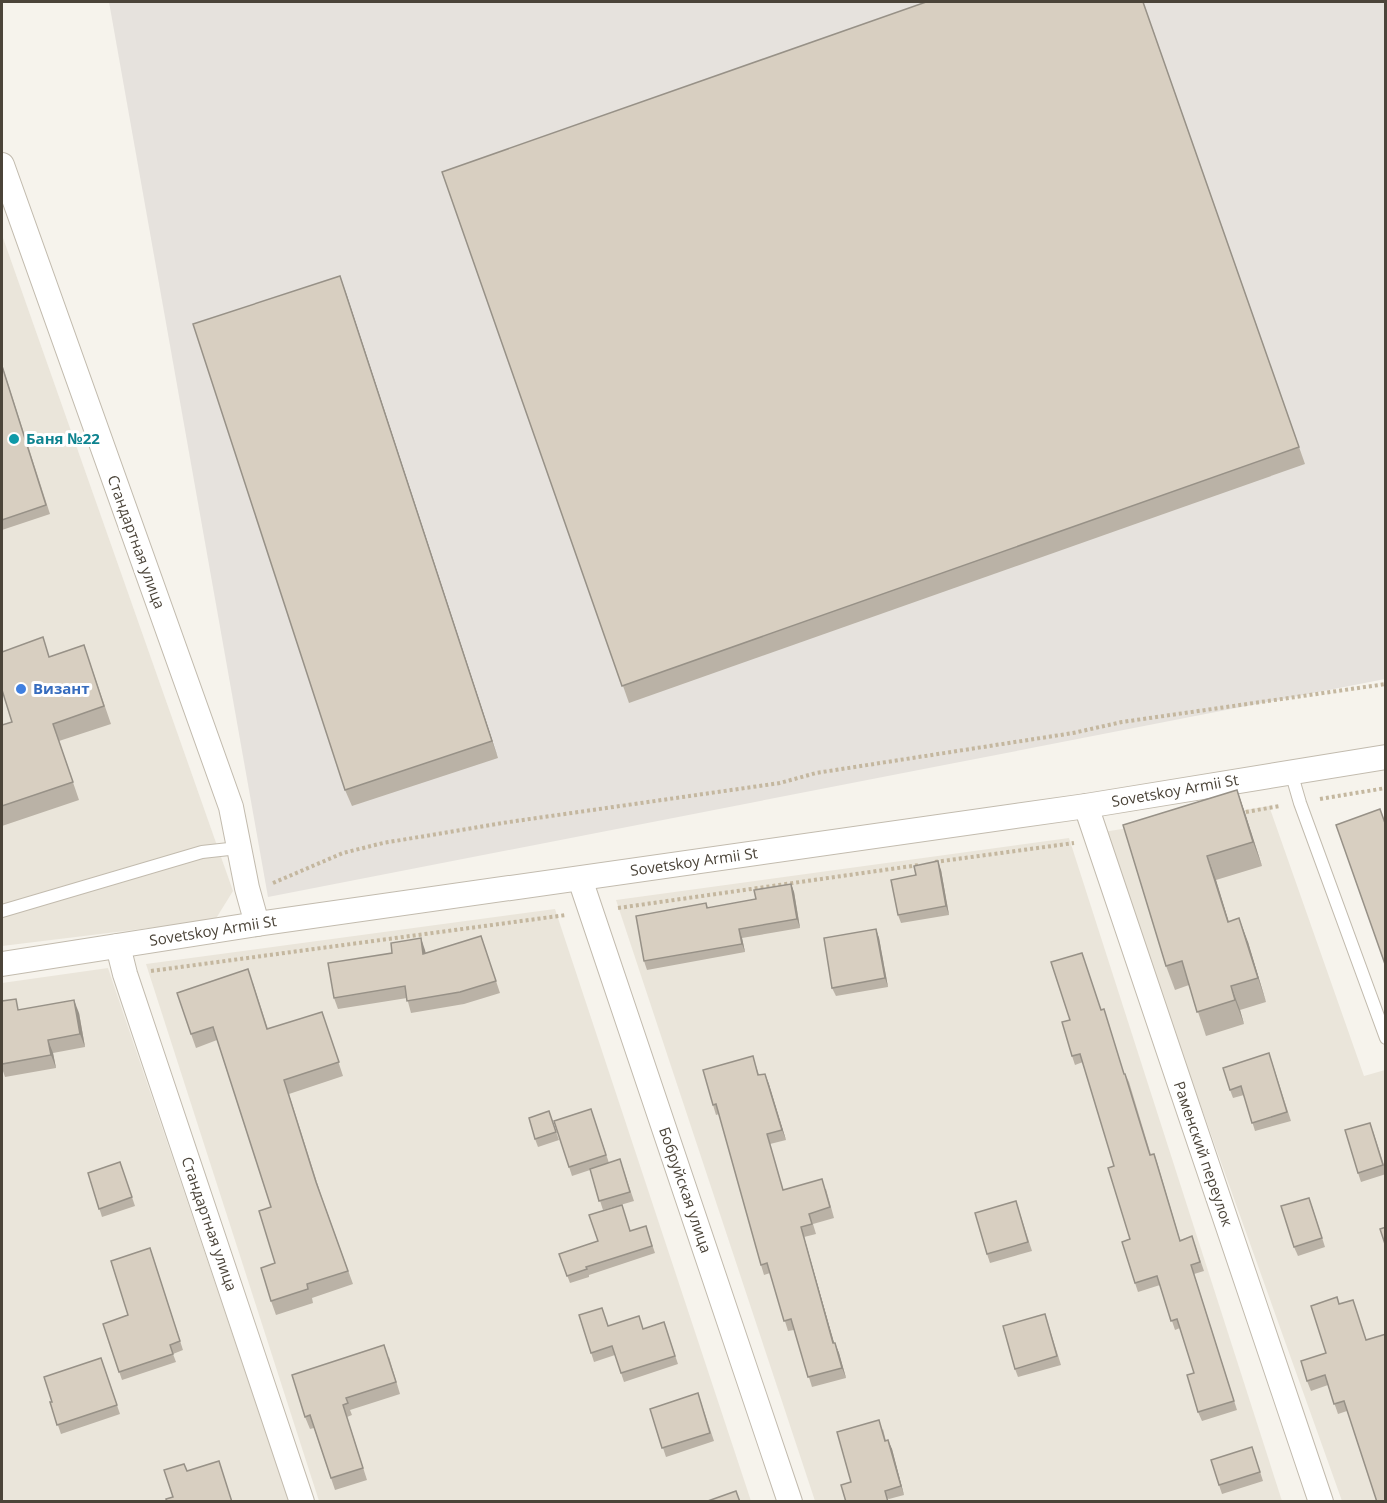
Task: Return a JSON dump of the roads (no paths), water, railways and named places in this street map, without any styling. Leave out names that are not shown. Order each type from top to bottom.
[{"type":"street","name":"Стандартная улица","points":[[2,165],[231,807],[238,848],[257,924]]},
{"type":"street","name":"Sovetskoy Armii St","points":[[2,964],[257,924],[1086,806],[1386,757]]},
{"type":"street","name":"Раменский переулок","points":[[1086,806],[1321,1502]]},
{"type":"street","name":"Бобруйская улица","points":[[580,879],[790,1502]]},
{"type":"street","name":"Стандартная улица","points":[[118,946],[125,974],[302,1502]]},
{"type":"lane","points":[[1291,772],[1300,803],[1386,1038]]},
{"type":"lane","points":[[2,911],[202,852],[238,848]]},
{"type":"place","name":"Баня №22","points":[[14,439]]},
{"type":"place","name":"Визант","points":[[21,689]]}]
